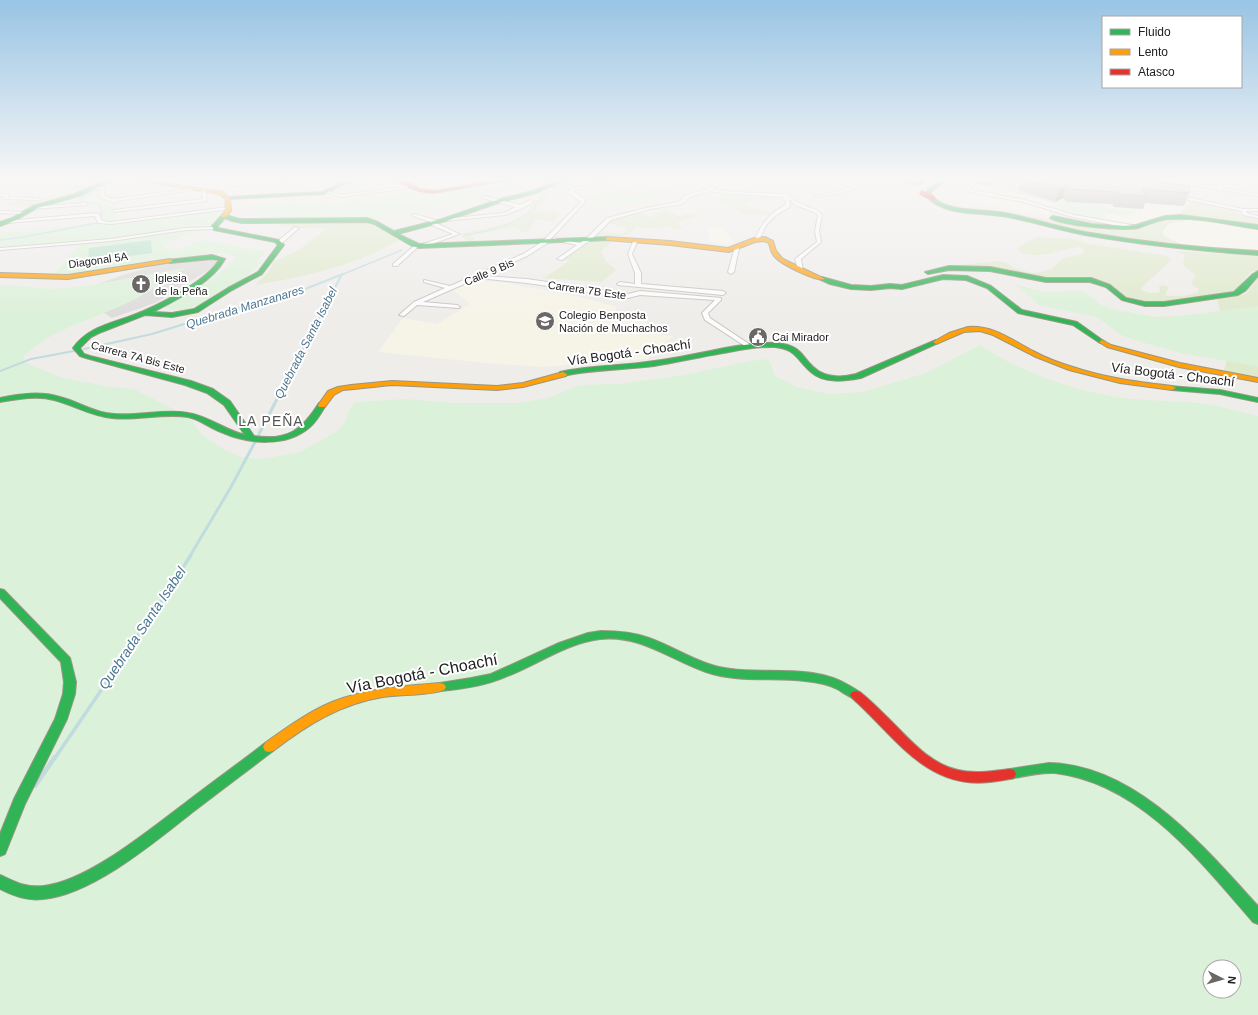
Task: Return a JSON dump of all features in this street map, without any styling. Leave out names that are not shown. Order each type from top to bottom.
[{"type":"main road","points":[[380,225],[419,246],[590,238],[636,240],[724,250],[737,248],[752,239],[757,238]]},
{"type":"main road","points":[[394,233],[424,225]]},
{"type":"main road","points":[[1048,225],[1082,233],[1165,246],[1258,253]]},
{"type":"main road","points":[[1099,225],[1137,226]]},
{"type":"main road","points":[[1237,225],[1258,228]]},
{"type":"main road","name":"Diagonal 5A","points":[[215,228],[280,242]]},
{"type":"main road","name":"Vía Bogotá - Choachí","points":[[757,238],[769,241],[774,254],[801,270],[827,282],[845,286],[871,288],[890,286],[902,287],[931,279],[948,277],[975,280],[989,287],[1020,312],[1075,323],[1084,328],[1096,339],[1109,346],[1178,365],[1258,380]]},
{"type":"main road","points":[[145,314],[172,315],[196,311],[230,289],[260,273],[279,250],[281,245],[280,242]]},
{"type":"main road","name":"Diagonal 5A","points":[[0,274],[35,274],[68,277],[189,258],[212,257],[222,260]]},
{"type":"main road","name":"Carrera 7A Bis Este","points":[[222,260],[221,264],[195,286],[145,314],[90,336],[80,342],[76,348],[82,355],[88,357],[183,381],[210,391],[227,403],[251,438]]},
{"type":"main road","points":[[890,286],[888,283],[890,282],[933,270],[964,268],[990,269],[1046,280],[1091,280],[1108,286],[1119,296],[1128,301],[1145,304],[1164,304],[1236,294],[1244,290],[1254,275],[1258,273]]},
{"type":"main road","name":"Vía Bogotá - Choachí","points":[[0,400],[28,395],[45,396],[56,398],[96,413],[113,416],[130,417],[189,415],[204,419],[225,432],[251,438],[272,439],[297,432],[311,422],[328,395],[348,387],[408,383],[484,388],[520,387],[532,385],[572,372],[645,365],[750,347],[772,345],[790,348],[801,354],[815,372],[827,377],[845,379],[858,376],[921,349],[958,331],[979,329],[997,334],[1022,349],[1038,356],[1096,377],[1134,384],[1220,392],[1258,400]]},
{"type":"main road","points":[[0,592],[66,661],[69,668],[70,681],[69,695],[57,729],[10,823],[0,850]]},
{"type":"main road","name":"Vía Bogotá - Choachí","points":[[0,882],[4,887],[31,892],[69,886],[91,876],[143,842],[309,720],[343,703],[374,694],[479,681],[510,672],[577,640],[600,635],[620,634],[649,641],[696,665],[712,670],[741,675],[808,677],[841,686],[862,699],[910,747],[930,764],[946,774],[960,778],[988,779],[1036,769],[1054,768],[1071,770],[1105,781],[1139,800],[1188,842],[1217,871],[1258,917]]},
{"type":"street","points":[[395,265],[419,246],[457,234],[443,225]]},
{"type":"street","name":"Calle 9 Bis","points":[[402,315],[416,303],[525,255],[550,239],[562,225]]},
{"type":"street","points":[[560,259],[590,238],[603,225]]},
{"type":"street","points":[[757,238],[763,225]]},
{"type":"street","points":[[801,270],[798,259],[818,243],[818,225]]},
{"type":"street","points":[[1130,225],[1137,226]]},
{"type":"street","name":"Diagonal 5A","points":[[0,249],[111,240],[186,230],[215,228]]},
{"type":"street","points":[[280,242],[297,228]]},
{"type":"street","points":[[550,239],[580,244]]},
{"type":"street","points":[[636,240],[630,254],[638,273],[638,286]]},
{"type":"street","points":[[731,272],[737,248]]},
{"type":"street","name":"Carrera 7B Este","points":[[477,276],[527,281],[626,296],[632,296],[640,293],[719,299],[705,313],[707,319],[750,347]]},
{"type":"street","points":[[426,281],[451,288]]},
{"type":"street","points":[[620,284],[723,293]]},
{"type":"street","points":[[416,303],[457,307]]},
{"type":"shaded area","points":[[1167,225],[1230,225],[1258,229],[1258,251],[1182,245],[1163,235],[1163,231]]},
{"type":"shaded area","points":[[708,228],[724,228],[735,244],[710,242]]},
{"type":"shaded area","name":"Iglesia de la Peña","points":[[192,257],[221,260],[217,265],[155,303],[112,318],[72,293],[126,274]]},
{"type":"shaded area","name":"Colegio Benposta Nación de Muchachos","points":[[473,281],[500,282],[576,296],[617,307],[614,314],[649,317],[642,332],[673,336],[647,359],[542,367],[378,352],[403,318],[437,324],[470,304],[453,290]]},
{"type":"green space","points":[[73,225],[213,225],[164,244],[163,247],[177,250],[201,240],[263,251],[264,254],[258,260],[263,261],[231,288],[202,304],[175,310],[164,307],[220,273],[236,258],[227,253],[210,253],[73,274],[55,273],[83,241],[0,248],[0,232]]},
{"type":"green space","points":[[280,225],[374,225],[399,240],[347,264],[310,274],[255,285],[268,273],[274,260],[278,260],[300,249],[328,228],[297,228]]},
{"type":"green space","points":[[532,225],[528,232],[521,231],[516,227],[472,235],[474,242],[468,242],[459,234],[498,226]]},
{"type":"green space","points":[[616,225],[679,225],[684,229],[673,229],[668,226],[660,229],[636,227],[628,234],[623,236],[596,235],[599,232],[623,234],[628,229]]},
{"type":"green space","points":[[1058,225],[1086,225],[1122,229],[1142,228],[1149,225],[1167,225],[1163,231],[1163,235],[1182,245],[1115,237]]},
{"type":"green space","points":[[1037,237],[1072,239],[1089,244],[1167,256],[1171,259],[1168,263],[1141,289],[1149,293],[1160,292],[1159,286],[1163,285],[1169,287],[1165,295],[1182,296],[1198,292],[1199,289],[1193,286],[1192,282],[1196,275],[1185,267],[1183,262],[1185,256],[1175,251],[1258,256],[1258,270],[1249,274],[1239,288],[1229,294],[1150,303],[1129,300],[1112,285],[1092,279],[1052,280],[985,267],[931,268],[997,261],[1007,263],[1014,268],[1032,273],[1053,268],[1063,258],[1083,254],[1085,251],[1080,247],[1048,254],[1032,255],[1018,250],[1020,246]]},
{"type":"green space","points":[[592,239],[616,239],[601,251],[605,260],[616,270],[601,282],[544,278],[569,261],[562,260]]},
{"type":"green space","points":[[151,240],[152,253],[88,262],[89,248]]},
{"type":"green space","points":[[185,268],[134,299],[114,309],[73,325],[47,338],[24,356],[24,362],[63,378],[110,387],[134,389],[189,417],[202,435],[225,450],[241,457],[262,459],[300,452],[336,432],[345,422],[350,409],[356,402],[405,399],[454,403],[518,403],[548,398],[579,385],[618,384],[684,375],[750,361],[769,359],[775,376],[797,387],[828,394],[862,392],[926,373],[980,345],[996,355],[1033,373],[1075,388],[1116,397],[1207,404],[1258,416],[1258,1015],[0,1015],[0,285],[49,289],[86,286]]},
{"type":"green space","points":[[1258,278],[1258,378],[1224,371],[1231,346],[1217,299],[1246,294]]},
{"type":"green space","points":[[1013,284],[1045,292],[1084,291],[1100,304],[1112,309],[1156,317],[1179,316],[1258,306],[1258,367],[1181,353],[1134,340],[1121,335],[1097,317],[1039,305]]},
{"type":"waterway","points":[[0,240],[84,225]]},
{"type":"waterway","name":"Quebrada Manzanares","points":[[465,235],[504,225]]},
{"type":"waterway","name":"Quebrada Manzanares","points":[[342,275],[402,250]]},
{"type":"waterway","name":"Quebrada Manzanares","points":[[84,349],[152,334],[223,312],[300,291],[342,274]]},
{"type":"waterway","name":"Quebrada Santa Isabel","points":[[278,398],[342,275]]},
{"type":"waterway","name":"Quebrada Manzanares","points":[[0,371],[31,359],[74,351]]},
{"type":"waterway","name":"Quebrada Santa Isabel","points":[[259,434],[278,397]]},
{"type":"waterway","name":"Quebrada Santa Isabel","points":[[190,556],[231,487],[255,442]]},
{"type":"waterway","name":"Quebrada Santa Isabel","points":[[55,758],[151,617],[191,555]]},
{"type":"waterway","name":"Quebrada Santa Isabel","points":[[35,786],[55,757]]},
{"type":"traffic: fast","points":[[145,313],[172,315],[196,311],[230,289],[260,273],[281,245],[277,241],[216,229],[216,225]]},
{"type":"traffic: fast","points":[[380,225],[414,245],[419,246],[608,239]]},
{"type":"traffic: fast","points":[[394,233],[423,225]]},
{"type":"traffic: fast","points":[[1051,225],[1105,237],[1149,243],[1258,253]]},
{"type":"traffic: fast","points":[[1096,225],[1112,227],[1140,225]]},
{"type":"traffic: fast","points":[[1247,225],[1258,227]]},
{"type":"traffic: fast","points":[[170,261],[212,257],[222,259],[218,266],[210,274],[186,291],[148,312],[96,331],[81,341],[76,348],[82,355],[88,357],[188,383],[210,391],[227,403],[251,438]]},
{"type":"traffic: fast","points":[[928,272],[949,268],[990,269],[1046,280],[1091,280],[1108,286],[1124,299],[1145,304],[1164,304],[1236,294],[1258,273]]},
{"type":"traffic: fast","points":[[822,279],[851,287],[871,288],[890,286],[902,287],[943,277],[967,278],[989,287],[1020,312],[1075,323],[1102,342]]},
{"type":"traffic: fast","points":[[563,374],[583,370],[644,365],[741,348],[768,345],[788,347],[797,352],[810,367],[819,374],[829,378],[847,378],[858,376],[936,342]]},
{"type":"traffic: fast","points":[[1172,388],[1220,392],[1258,400]]},
{"type":"traffic: fast","points":[[0,400],[22,396],[50,396],[91,411],[112,416],[131,417],[169,414],[188,415],[198,418],[222,430],[247,438],[258,439],[280,438],[290,436],[300,431],[310,423],[322,405]]},
{"type":"traffic: fast","points":[[0,592],[66,661],[70,682],[69,694],[61,719],[19,803],[0,850]]},
{"type":"traffic: fast","points":[[440,687],[471,683],[494,677],[563,645],[588,637],[617,635],[645,641],[712,670],[749,675],[805,676],[823,679],[840,685],[856,695]]},
{"type":"traffic: fast","points":[[0,882],[21,892],[44,892],[69,886],[94,874],[141,843],[269,747]]},
{"type":"traffic: fast","points":[[1010,774],[1038,769],[1055,768],[1086,774],[1115,786],[1142,802],[1168,823],[1216,870],[1258,917]]},
{"type":"traffic: slow","points":[[608,239],[670,243],[729,250],[754,240],[765,239],[771,242],[773,251],[781,260],[795,268],[822,279]]},
{"type":"traffic: slow","points":[[0,275],[68,277],[170,261]]},
{"type":"traffic: slow","points":[[936,342],[963,330],[980,329],[995,333],[1038,356],[1087,374],[1137,384],[1172,388]]},
{"type":"traffic: slow","points":[[1102,342],[1109,346],[1179,365],[1258,380]]},
{"type":"traffic: slow","points":[[322,405],[326,398],[334,391],[354,386],[392,383],[497,388],[523,385],[563,374]]},
{"type":"traffic: slow","points":[[269,747],[297,727],[327,709],[348,701],[382,693],[440,687]]},
{"type":"traffic: jam","points":[[856,695],[907,745],[922,758],[939,769],[958,776],[981,778],[1010,774]]},
{"type":"place","name":"Iglesia de la Peña","points":[[141,284]]},
{"type":"place","name":"Colegio Benposta Nación de Muchachos","points":[[545,321]]},
{"type":"place","name":"Cai Mirador","points":[[758,337]]},
{"type":"district","name":"LA PEÑA","points":[[271,421]]}]
